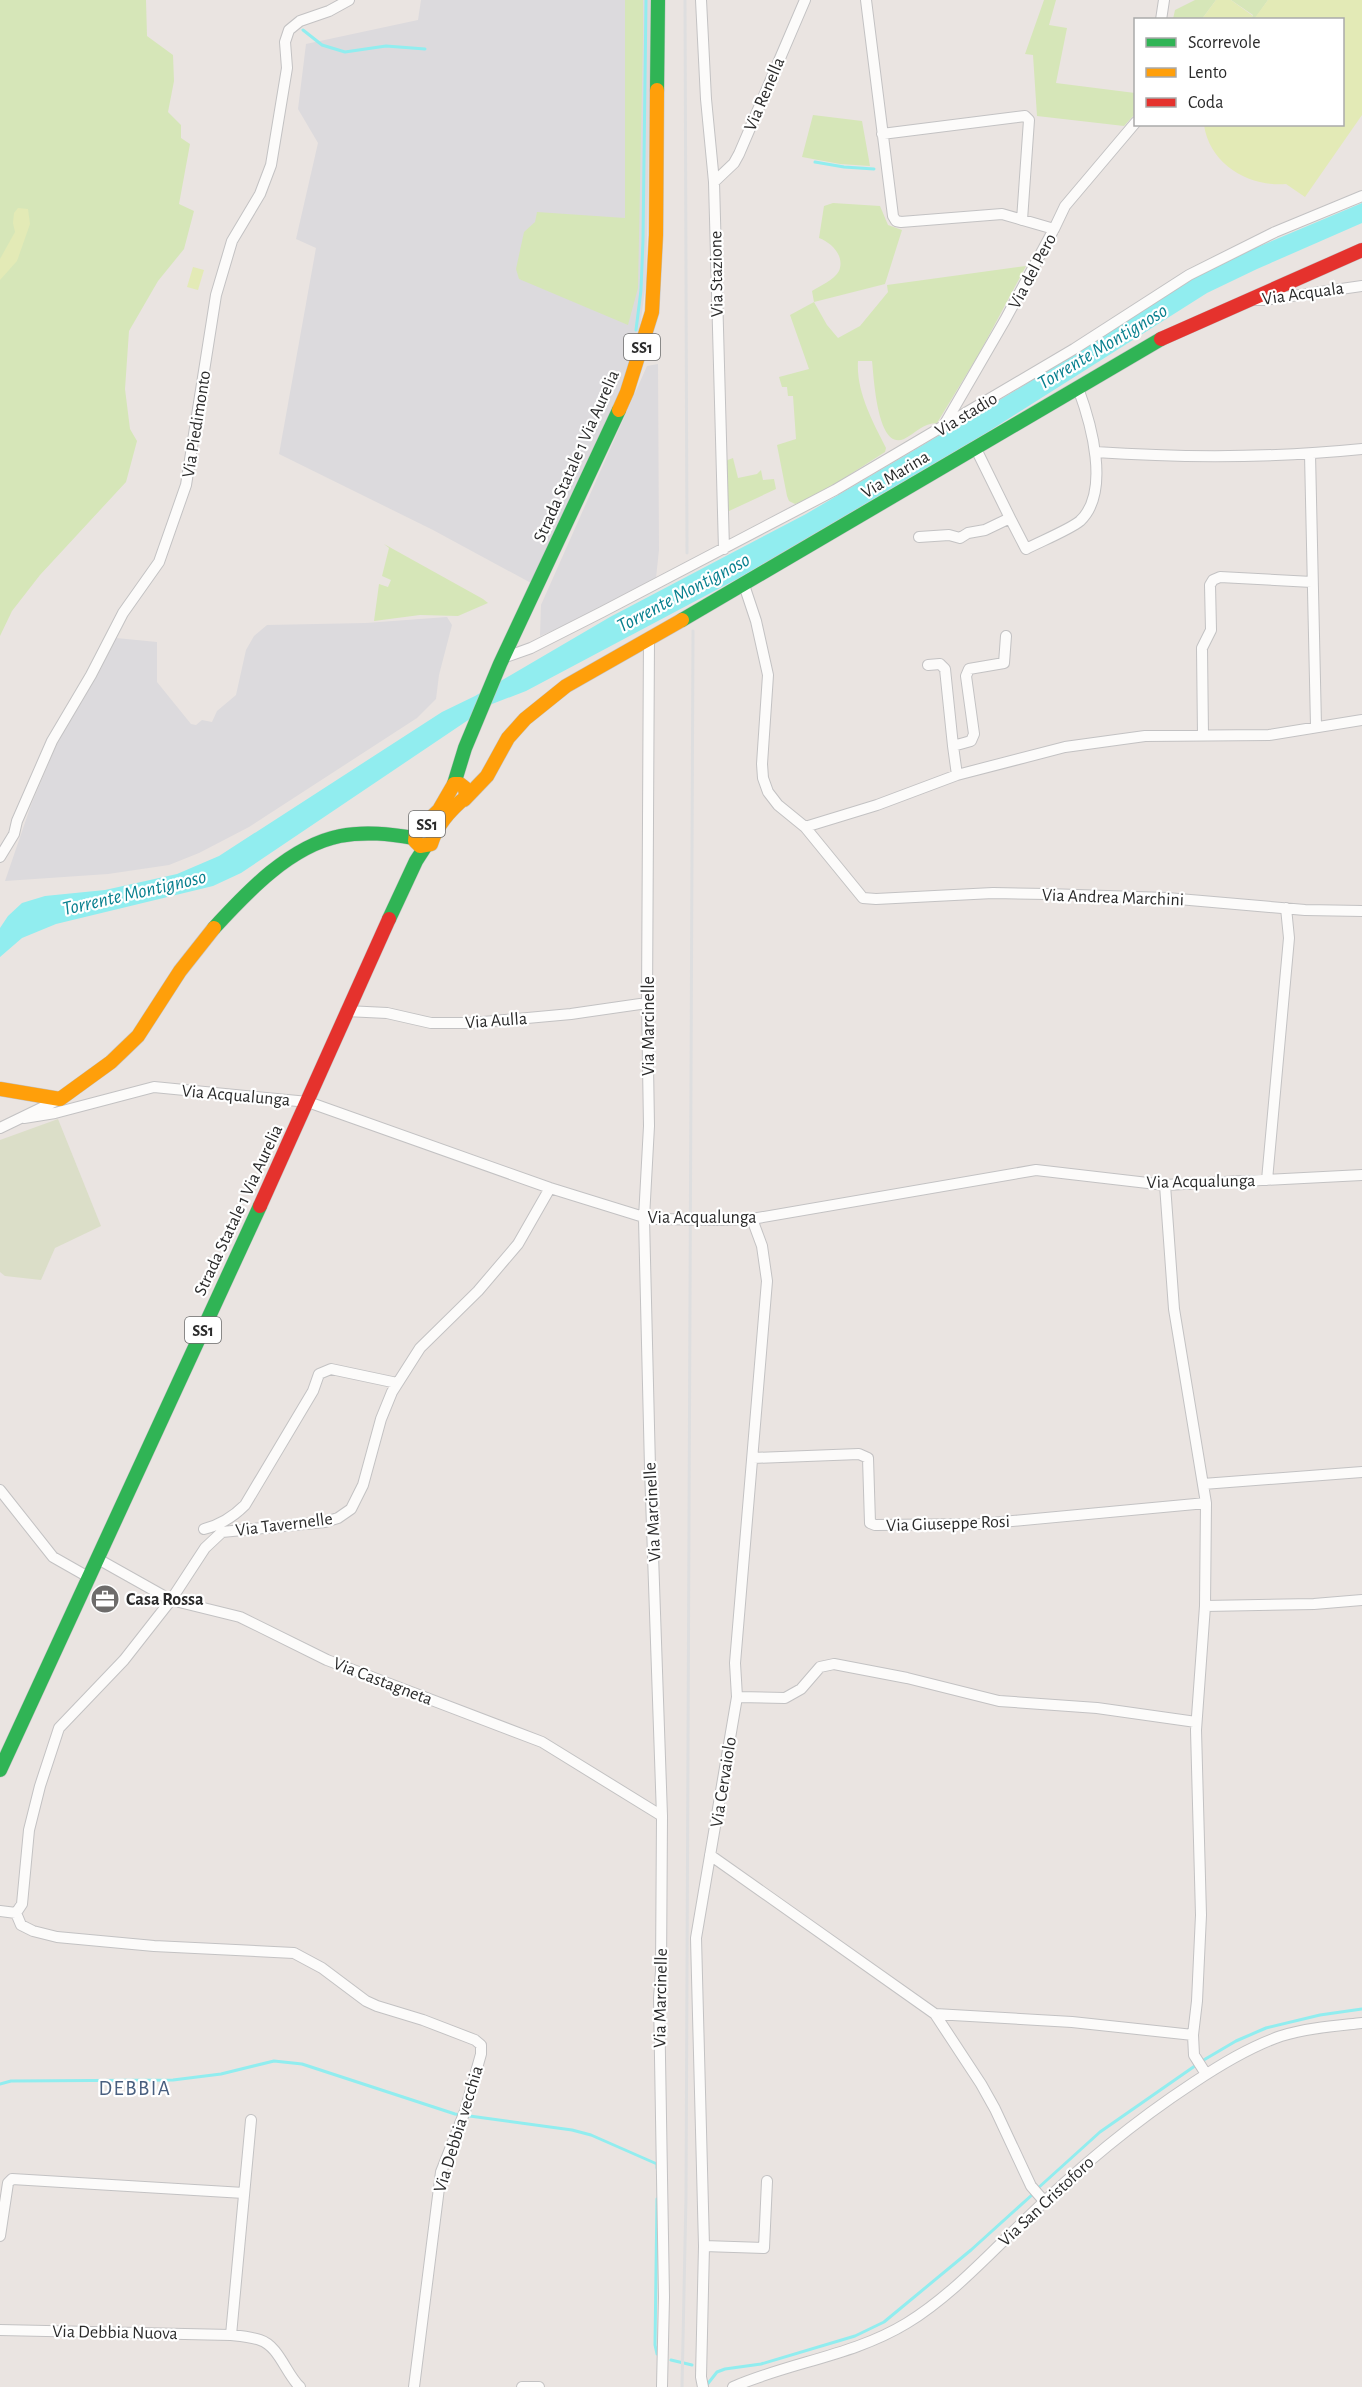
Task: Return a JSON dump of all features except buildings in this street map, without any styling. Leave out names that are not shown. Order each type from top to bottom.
[{"type":"main road","name":"Strada Statale 1 Via Aurelia","points":[[462,790],[458,766],[501,662],[627,392],[652,312],[656,235],[658,0]]},
{"type":"main road","name":"Via Marina","points":[[462,790],[484,779],[508,738],[525,719],[566,686],[744,585],[1158,340],[1362,250]]},
{"type":"main road","name":"SS1","points":[[449,788],[462,790],[434,833],[431,844],[419,843],[416,832],[424,827],[446,800],[449,788]]},
{"type":"main road","points":[[381,834],[424,827]]},
{"type":"main road","points":[[0,1089],[60,1099],[125,1049],[138,1036],[202,940],[252,890],[288,862],[328,839],[357,833],[381,834],[419,843]]},
{"type":"main road","name":"Strada Statale 1 Via Aurelia","points":[[0,1770],[308,1101],[346,1011],[416,861],[419,843]]},
{"type":"street","name":"Via Piedimonto","points":[[0,857],[14,834],[17,821],[52,741],[91,675],[123,613],[159,561],[178,510],[186,486],[216,295],[232,241],[260,194],[271,163],[287,68],[285,42],[289,30],[300,21],[329,11],[350,0]]},
{"type":"street","name":"Via Stazione","points":[[701,0],[706,99],[714,182],[723,549]]},
{"type":"street","name":"Via Renella","points":[[714,182],[734,163],[805,0]]},
{"type":"street","points":[[866,0],[882,134],[896,221],[1002,214],[1054,229]]},
{"type":"street","points":[[1161,18],[1164,0]]},
{"type":"street","points":[[882,134],[1025,116],[1029,120],[1022,220]]},
{"type":"street","name":"Via del Pero","points":[[941,429],[992,344],[1065,206],[1134,124]]},
{"type":"street","name":"Via stadio","points":[[501,662],[798,510],[941,429],[1074,349],[1189,275],[1275,232],[1362,195]]},
{"type":"street","name":"Via Acquala","points":[[1245,300],[1265,300],[1362,286]]},
{"type":"street","points":[[975,447],[1026,549],[1079,522],[1094,497],[1097,478],[1095,452],[1078,388]]},
{"type":"street","points":[[1095,452],[1168,457],[1310,454],[1362,449]]},
{"type":"street","points":[[1310,454],[1316,726]]},
{"type":"street","points":[[919,537],[949,535],[960,538],[968,533],[985,530],[1010,518]]},
{"type":"street","points":[[1203,736],[1202,648],[1211,630],[1210,588],[1213,580],[1220,577],[1312,582]]},
{"type":"street","points":[[744,585],[756,621],[768,675],[763,778],[768,792],[778,805],[805,827],[877,806],[957,775],[1065,747],[1145,736],[1269,735],[1362,720]]},
{"type":"street","points":[[953,746],[971,741],[974,734],[966,676],[969,669],[1004,663],[1006,636]]},
{"type":"street","name":"Via Marcinelle","points":[[650,638],[647,1003],[649,1126],[644,1218],[662,1816],[659,1998],[664,2387]]},
{"type":"street","points":[[928,665],[940,664],[945,669],[957,775]]},
{"type":"street","name":"Via Andrea Marchini","points":[[805,827],[863,898],[993,893],[1047,894],[1167,898],[1286,908],[1362,911]]},
{"type":"street","points":[[1267,1180],[1286,985],[1289,938],[1286,908]]},
{"type":"street","name":"Via Aulla","points":[[346,1011],[387,1013],[431,1023],[472,1023],[571,1014],[647,1003]]},
{"type":"street","name":"Via Acqualunga","points":[[24,1118],[55,1113],[154,1088],[308,1101],[550,1188],[656,1220],[752,1220],[1036,1170],[1165,1185],[1362,1175]]},
{"type":"street","points":[[0,1128],[60,1099]]},
{"type":"street","points":[[1165,1185],[1174,1309],[1206,1503],[1205,1606],[1196,1722],[1201,1915],[1193,2035],[1194,2055],[1204,2072]]},
{"type":"street","name":"Via Tavernelle","points":[[16,1913],[22,1904],[29,1830],[40,1786],[59,1728],[124,1660],[171,1600],[205,1548],[222,1532],[325,1522],[338,1518],[351,1509],[363,1485],[381,1419],[397,1383],[420,1348],[478,1291],[518,1244],[550,1188]]},
{"type":"street","name":"Via Cervaiolo","points":[[702,2382],[704,2246],[696,1938],[737,1697],[735,1663],[766,1281],[762,1246],[752,1220]]},
{"type":"street","points":[[204,1529],[214,1527],[236,1514],[245,1505],[313,1390],[319,1374],[331,1369],[397,1383]]},
{"type":"street","name":"Via Giuseppe Rosi","points":[[753,1458],[859,1454],[868,1458],[870,1523],[875,1525],[980,1524],[1206,1503]]},
{"type":"street","points":[[1203,1484],[1362,1472]]},
{"type":"street","points":[[0,1490],[53,1557],[90,1578]]},
{"type":"street","name":"Via Castagneta","points":[[99,1559],[171,1600],[240,1617],[327,1659],[542,1742],[662,1816]]},
{"type":"street","points":[[1205,1606],[1314,1604],[1362,1600]]},
{"type":"street","points":[[737,1697],[785,1698],[801,1689],[820,1667],[834,1664],[907,1678],[999,1701],[1097,1708],[1196,1722]]},
{"type":"street","points":[[710,1855],[935,2014],[991,2101],[1031,2186],[1042,2199]]},
{"type":"street","points":[[0,1911],[16,1913]]},
{"type":"street","name":"Via Debbia vecchia","points":[[16,1913],[21,1924],[27,1928],[57,1937],[154,1946],[294,1953],[307,1958],[372,2004],[423,2020],[475,2040],[481,2045],[481,2054],[464,2114],[447,2151],[438,2189],[414,2387]]},
{"type":"street","points":[[935,2014],[1072,2022],[1193,2035]]},
{"type":"street","name":"Via San Cristoforo","points":[[733,2387],[757,2377],[866,2345],[907,2323],[969,2274],[1042,2199],[1204,2072],[1282,2036],[1320,2028],[1362,2024]]},
{"type":"street","points":[[231,2335],[251,2120]]},
{"type":"street","points":[[0,2235],[8,2183],[12,2179],[244,2193]]},
{"type":"street","points":[[704,2246],[764,2248],[766,2181]]},
{"type":"street","name":"Via Debbia Nuova","points":[[0,2330],[231,2335],[259,2340],[267,2343],[300,2387]]},
{"type":"street","points":[[522,2387],[539,2387]]},
{"type":"shaded area","points":[[421,0],[652,0],[646,282],[641,320],[629,375],[531,583],[433,530],[279,454],[316,248],[296,239],[318,143],[298,109],[306,44],[418,20]]},
{"type":"shaded area","points":[[658,364],[659,550],[656,578],[579,619],[540,636],[541,605],[647,366]]},
{"type":"shaded area","points":[[447,617],[452,625],[439,675],[436,699],[417,718],[249,827],[199,853],[169,865],[108,874],[5,881],[31,805],[58,741],[116,638],[157,642],[157,682],[191,724],[196,725],[202,720],[212,722],[217,711],[236,695],[246,650],[254,636],[267,625],[366,623]]},
{"type":"green space","points":[[0,0],[146,0],[147,36],[173,55],[174,81],[168,112],[181,125],[181,138],[190,144],[179,204],[194,211],[184,249],[158,281],[129,331],[125,389],[130,429],[137,441],[126,482],[40,575],[12,611],[0,636]]},
{"type":"green space","points":[[625,0],[643,0],[638,288],[628,325],[519,279],[516,269],[524,232],[535,222],[537,212],[625,218]]},
{"type":"green space","points":[[1044,0],[1056,0],[1049,25],[1067,28],[1056,83],[1134,93],[1134,115],[1124,126],[1037,116],[1033,55],[1025,54]]},
{"type":"green space","points":[[1195,0],[1216,0],[1203,18],[1173,18],[1175,10]]},
{"type":"green space","points":[[1216,0],[1231,0],[1253,16],[1252,18],[1203,18]]},
{"type":"green space","points":[[1231,0],[1268,0],[1255,18],[1252,18],[1253,15]]},
{"type":"green space","points":[[1268,0],[1362,0],[1362,115],[1305,197],[1286,184],[1258,182],[1233,171],[1214,152],[1204,126],[1344,126],[1344,18],[1255,18]]},
{"type":"green space","points":[[813,115],[862,121],[870,166],[840,164],[802,157]]},
{"type":"green space","points":[[833,203],[880,206],[888,225],[902,230],[885,284],[814,302],[812,291],[834,277],[840,265],[836,251],[819,238],[824,206]]},
{"type":"green space","points":[[18,208],[28,209],[30,224],[17,261],[0,280],[0,259],[15,232],[14,213]]},
{"type":"green space","points":[[1026,266],[980,352],[937,423],[924,426],[904,439],[895,440],[888,434],[883,424],[876,396],[872,361],[858,361],[863,395],[886,448],[885,452],[813,498],[795,504],[789,501],[787,496],[777,445],[796,439],[793,396],[788,396],[787,387],[782,387],[779,377],[809,369],[790,315],[814,302],[827,325],[838,338],[860,326],[888,292],[887,285]]},
{"type":"green space","points":[[193,267],[204,270],[198,290],[187,287]]},
{"type":"green space","points":[[733,458],[738,478],[757,474],[761,470],[763,480],[774,479],[776,489],[727,512],[725,461]]},
{"type":"green space","points":[[384,544],[488,603],[458,616],[420,615],[374,621],[379,584],[388,587],[391,580],[382,576],[389,548]]},
{"type":"green space","points":[[58,1119],[101,1226],[55,1248],[41,1280],[5,1276],[0,1272],[0,1140]]},
{"type":"water","name":"Torrente Montignoso","points":[[1362,203],[1362,223],[1207,293],[986,433],[737,579],[526,691],[492,704],[241,873],[213,886],[56,924],[22,938],[0,957],[0,928],[8,916],[22,903],[45,896],[105,890],[177,874],[219,856],[442,712],[475,696],[610,617],[806,514],[1018,389],[1204,272],[1229,259]]},
{"type":"waterway","points":[[636,330],[641,290],[643,240],[646,0]]},
{"type":"waterway","points":[[303,30],[322,45],[345,52],[386,46],[425,49]]},
{"type":"waterway","points":[[815,162],[874,169]]},
{"type":"waterway","points":[[1037,2189],[1100,2132],[1202,2061],[1236,2041],[1266,2028],[1320,2015],[1362,2009]]},
{"type":"waterway","points":[[0,2084],[11,2081],[173,2080],[221,2074],[274,2061],[302,2064],[455,2114],[572,2130],[591,2135],[657,2164],[657,2168]]},
{"type":"waterway","points":[[706,2386],[717,2372],[725,2369],[761,2364],[855,2336],[884,2322],[971,2250],[1033,2194]]},
{"type":"waterway","points":[[657,2199],[655,2345],[657,2354]]},
{"type":"waterway","points":[[671,2360],[692,2365]]},
{"type":"railway","points":[[685,0],[687,553]]},
{"type":"railway","points":[[682,2387],[686,2197],[693,631]]},
{"type":"traffic: fast","points":[[657,90],[658,0]]},
{"type":"traffic: fast","points":[[682,620],[1161,339]]},
{"type":"traffic: fast","points":[[454,784],[465,748],[500,664],[619,410]]},
{"type":"traffic: fast","points":[[214,928],[271,872],[287,860],[322,841],[340,836],[368,833],[414,838]]},
{"type":"traffic: fast","points":[[389,919],[425,847]]},
{"type":"traffic: fast","points":[[0,1770],[260,1206]]},
{"type":"traffic: slow","points":[[619,410],[627,392],[652,312],[656,235],[657,90]]},
{"type":"traffic: slow","points":[[464,800],[487,776],[508,738],[525,719],[566,686],[682,620]]},
{"type":"traffic: slow","points":[[454,784],[460,784],[465,788],[466,797],[445,818],[431,844],[420,846],[415,841],[416,832],[439,810],[454,784]]},
{"type":"traffic: slow","points":[[0,1089],[60,1099],[111,1062],[138,1036],[180,971],[214,928]]},
{"type":"traffic: jam","points":[[1161,339],[1362,250]]},
{"type":"traffic: jam","points":[[260,1206],[389,919]]},
{"type":"place","name":"Casa Rossa","points":[[105,1599]]},
{"type":"district","name":"DEBBIA","points":[[135,2088]]}]
